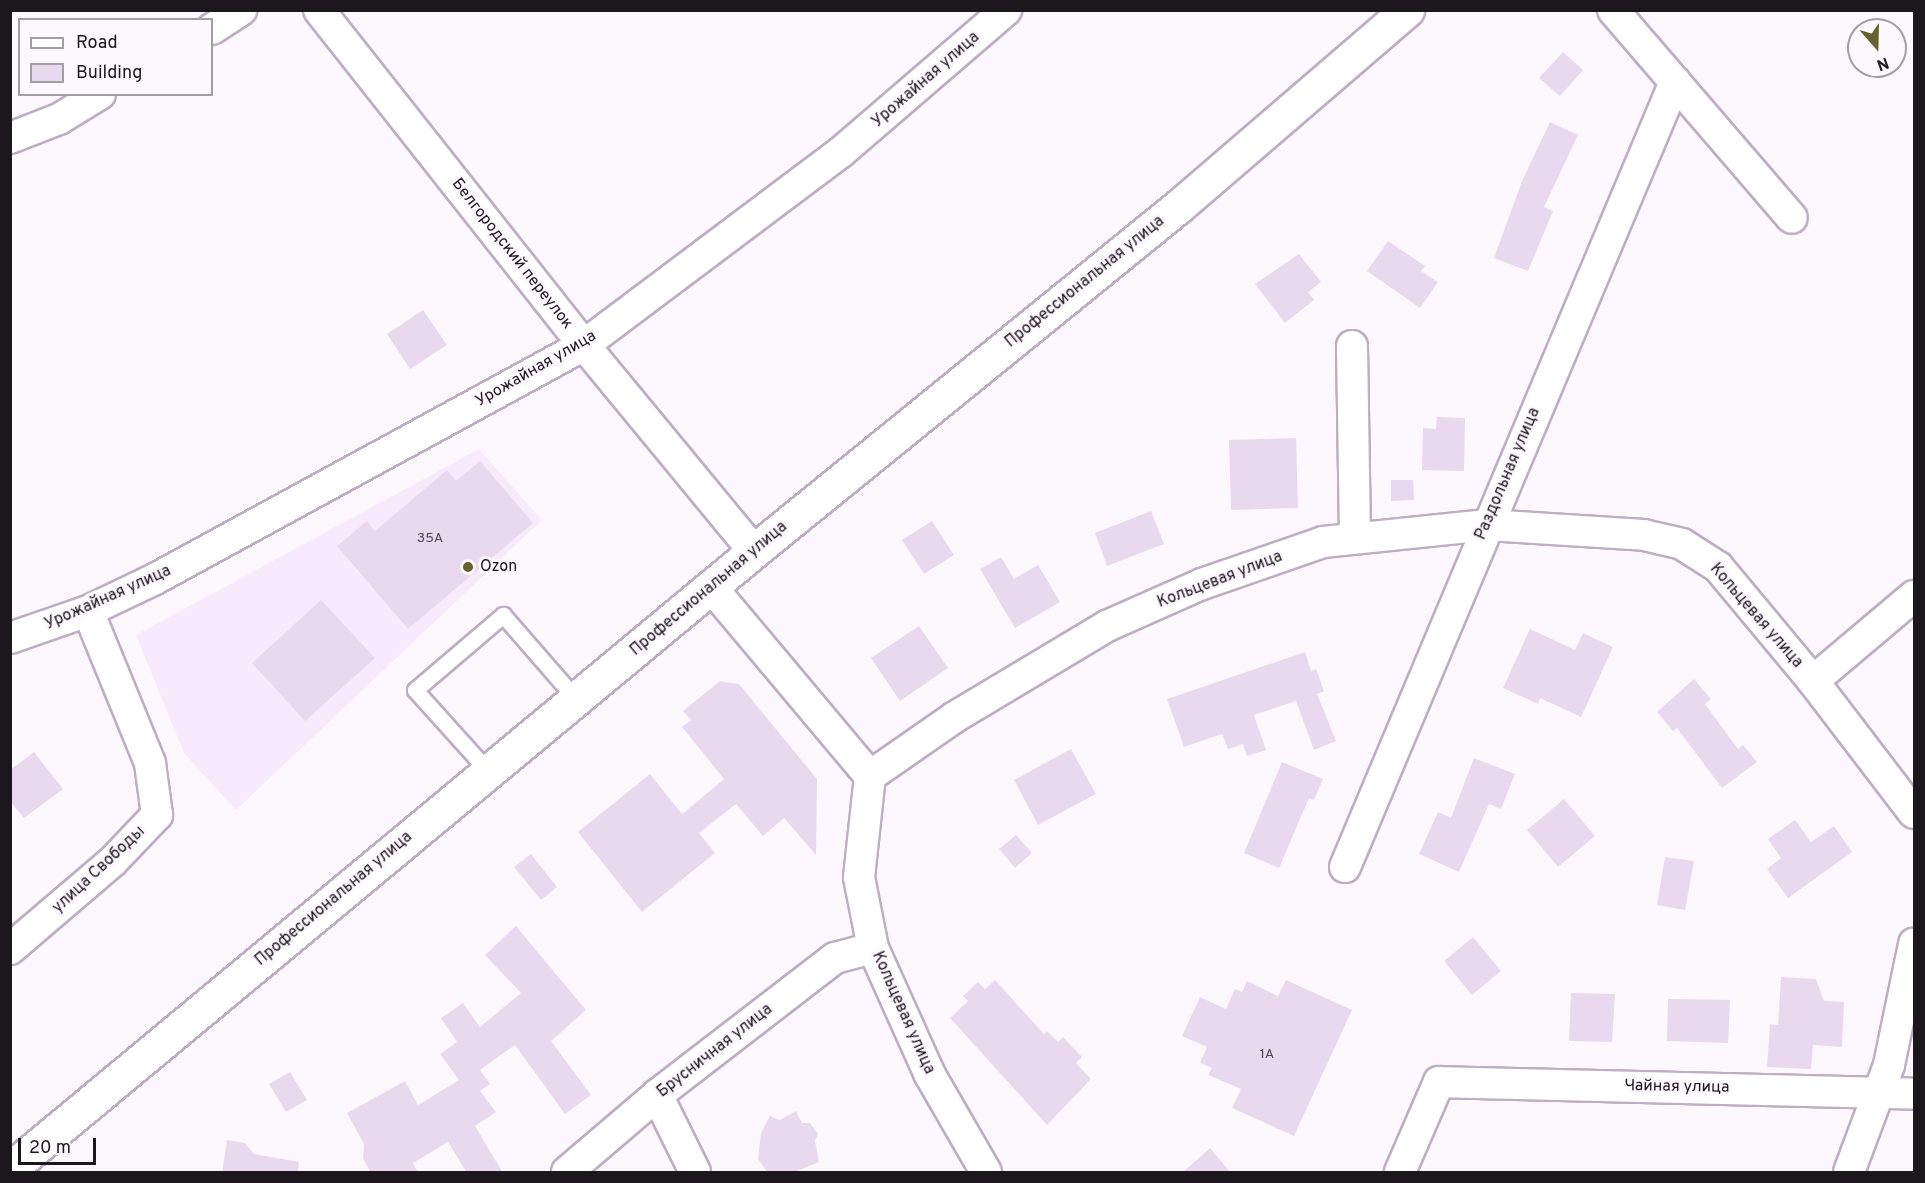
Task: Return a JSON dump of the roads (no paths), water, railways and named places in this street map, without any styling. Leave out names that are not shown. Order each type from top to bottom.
[{"type":"street","points":[[213,27],[241,10]]},
{"type":"street","name":"Белгородский переулок","points":[[319,10],[584,345],[754,551]]},
{"type":"street","name":"Урожайная улица","points":[[10,639],[88,610],[277,515],[584,345],[841,152],[1006,10]]},
{"type":"street","name":"Профессиональная улица","points":[[10,1169],[754,551],[1179,206],[1407,10]]},
{"type":"street","points":[[1613,10],[1792,218]]},
{"type":"street","name":"Раздольная улица","points":[[1345,867],[1675,82]]},
{"type":"street","points":[[10,138],[59,119],[97,96]]},
{"type":"street","points":[[1352,346],[1355,538]]},
{"type":"street","name":"Кольцевая улица","points":[[986,1173],[930,1075],[873,948],[859,877],[870,776],[955,717],[1107,626],[1202,584],[1323,542],[1487,525],[1644,535],[1682,544],[1718,567],[1910,799]]},
{"type":"street","points":[[712,588],[870,776]]},
{"type":"street","points":[[1813,681],[1914,596]]},
{"type":"street","name":"улица Свободы","points":[[10,949],[113,861],[157,815],[150,763],[88,610]]},
{"type":"street","points":[[1849,1173],[1880,1092],[1914,944]]},
{"type":"street","name":"Брусничная улица","points":[[567,1173],[657,1095],[835,958],[873,948]]},
{"type":"street","name":"Чайная улица","points":[[1400,1173],[1439,1082],[1914,1094]]},
{"type":"street","points":[[657,1095],[694,1173]]},
{"type":"lane","points":[[488,771],[416,690],[503,615],[576,699]]},
{"type":"place","name":"Ozon","points":[[468,567]]}]
